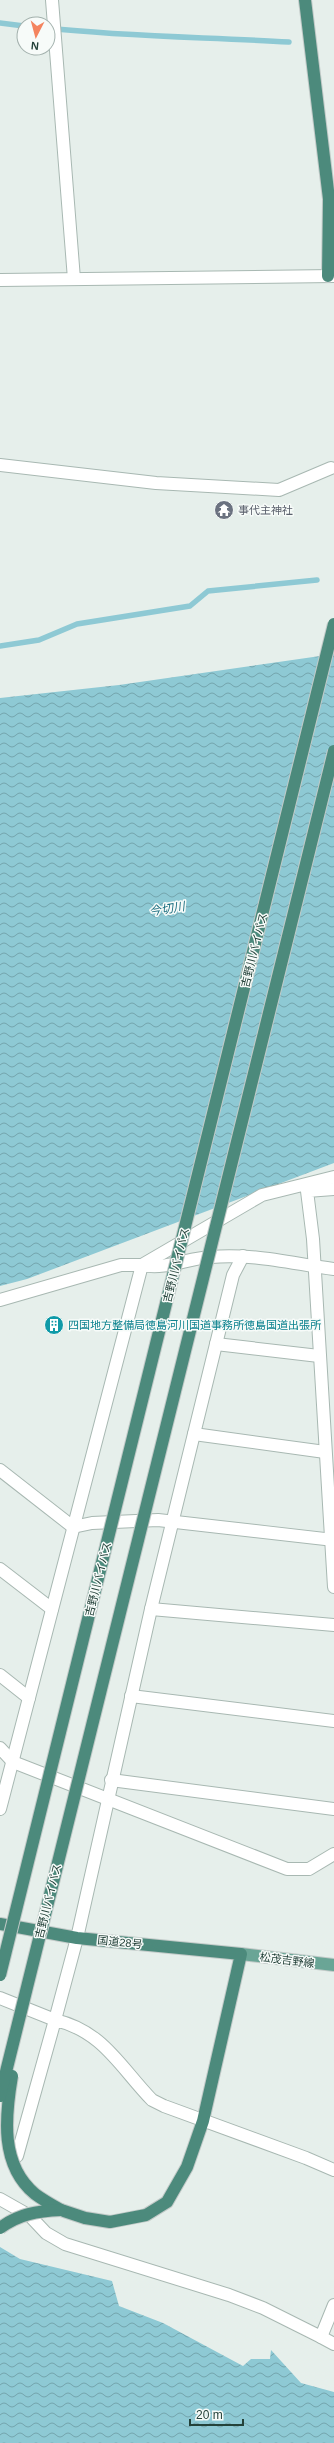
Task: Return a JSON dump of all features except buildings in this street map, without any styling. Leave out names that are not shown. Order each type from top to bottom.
[{"type":"highway","points":[[305,0],[331,180],[331,276]]},
{"type":"highway","name":"吉野川バイパス","points":[[0,1975],[334,624]]},
{"type":"highway","name":"吉野川バイパス","points":[[0,2096],[334,751]]},
{"type":"highway","name":"国道28号","points":[[0,1924],[77,1938],[241,1954]]},
{"type":"highway","points":[[29,1982],[4,2122],[9,2156],[19,2178],[29,2188],[61,2210],[85,2218],[110,2222],[146,2215],[167,2202],[188,2167],[203,2121],[241,1954]]},
{"type":"highway","points":[[0,2228],[12,2219],[34,2211],[61,2210]]},
{"type":"main road","name":"松茂吉野線","points":[[241,1954],[334,1965]]},
{"type":"street","points":[[52,0],[74,279]]},
{"type":"street","points":[[0,280],[331,276]]},
{"type":"street","points":[[0,464],[156,483],[279,490],[331,468]]},
{"type":"street","points":[[0,1809],[142,1265],[262,1195],[334,1177]]},
{"type":"street","points":[[334,1189],[307,1191],[314,1267],[334,1588]]},
{"type":"street","points":[[17,2156],[77,1938],[107,1800],[172,1521],[233,1275],[242,1256]]},
{"type":"street","points":[[0,1300],[121,1265],[142,1265],[156,1268],[210,1257],[242,1256],[334,1269]]},
{"type":"street","points":[[216,1344],[319,1356]]},
{"type":"street","points":[[194,1434],[325,1452]]},
{"type":"street","points":[[0,1470],[73,1527],[92,1523],[158,1520],[332,1539]]},
{"type":"street","points":[[0,1569],[52,1609]]},
{"type":"street","points":[[151,1609],[334,1625]]},
{"type":"street","points":[[0,1675],[30,1698]]},
{"type":"street","points":[[131,1696],[334,1721]]},
{"type":"street","points":[[0,1748],[13,1762],[107,1800],[287,1869],[309,1869],[334,1854]]},
{"type":"street","points":[[112,1780],[334,1808]]},
{"type":"street","points":[[0,1998],[55,2020],[72,2024],[100,2041],[152,2100],[203,2121],[306,2158],[334,2170]]},
{"type":"street","points":[[0,2199],[30,2216],[46,2233],[65,2244],[229,2295],[263,2308],[334,2344]]},
{"type":"street","points":[[321,2337],[334,2305]]},
{"type":"water","name":"今切川","points":[[334,654],[334,1163],[27,1279],[0,1286],[0,698],[119,685]]},
{"type":"water","points":[[0,2247],[20,2259],[112,2281],[119,2306],[163,2323],[243,2366],[251,2359],[270,2359],[271,2350],[301,2383],[334,2392],[334,2443],[0,2443]]},
{"type":"waterway","points":[[0,23],[16,25]]},
{"type":"waterway","points":[[56,29],[138,35],[289,42]]},
{"type":"waterway","points":[[0,646],[39,640],[77,624],[190,606],[208,591],[317,580]]},
{"type":"place","name":"事代主神社","points":[[224,510]]},
{"type":"place","name":"四国地方整備局徳島河川国道事務所徳島国道出張所","points":[[54,1325]]}]
